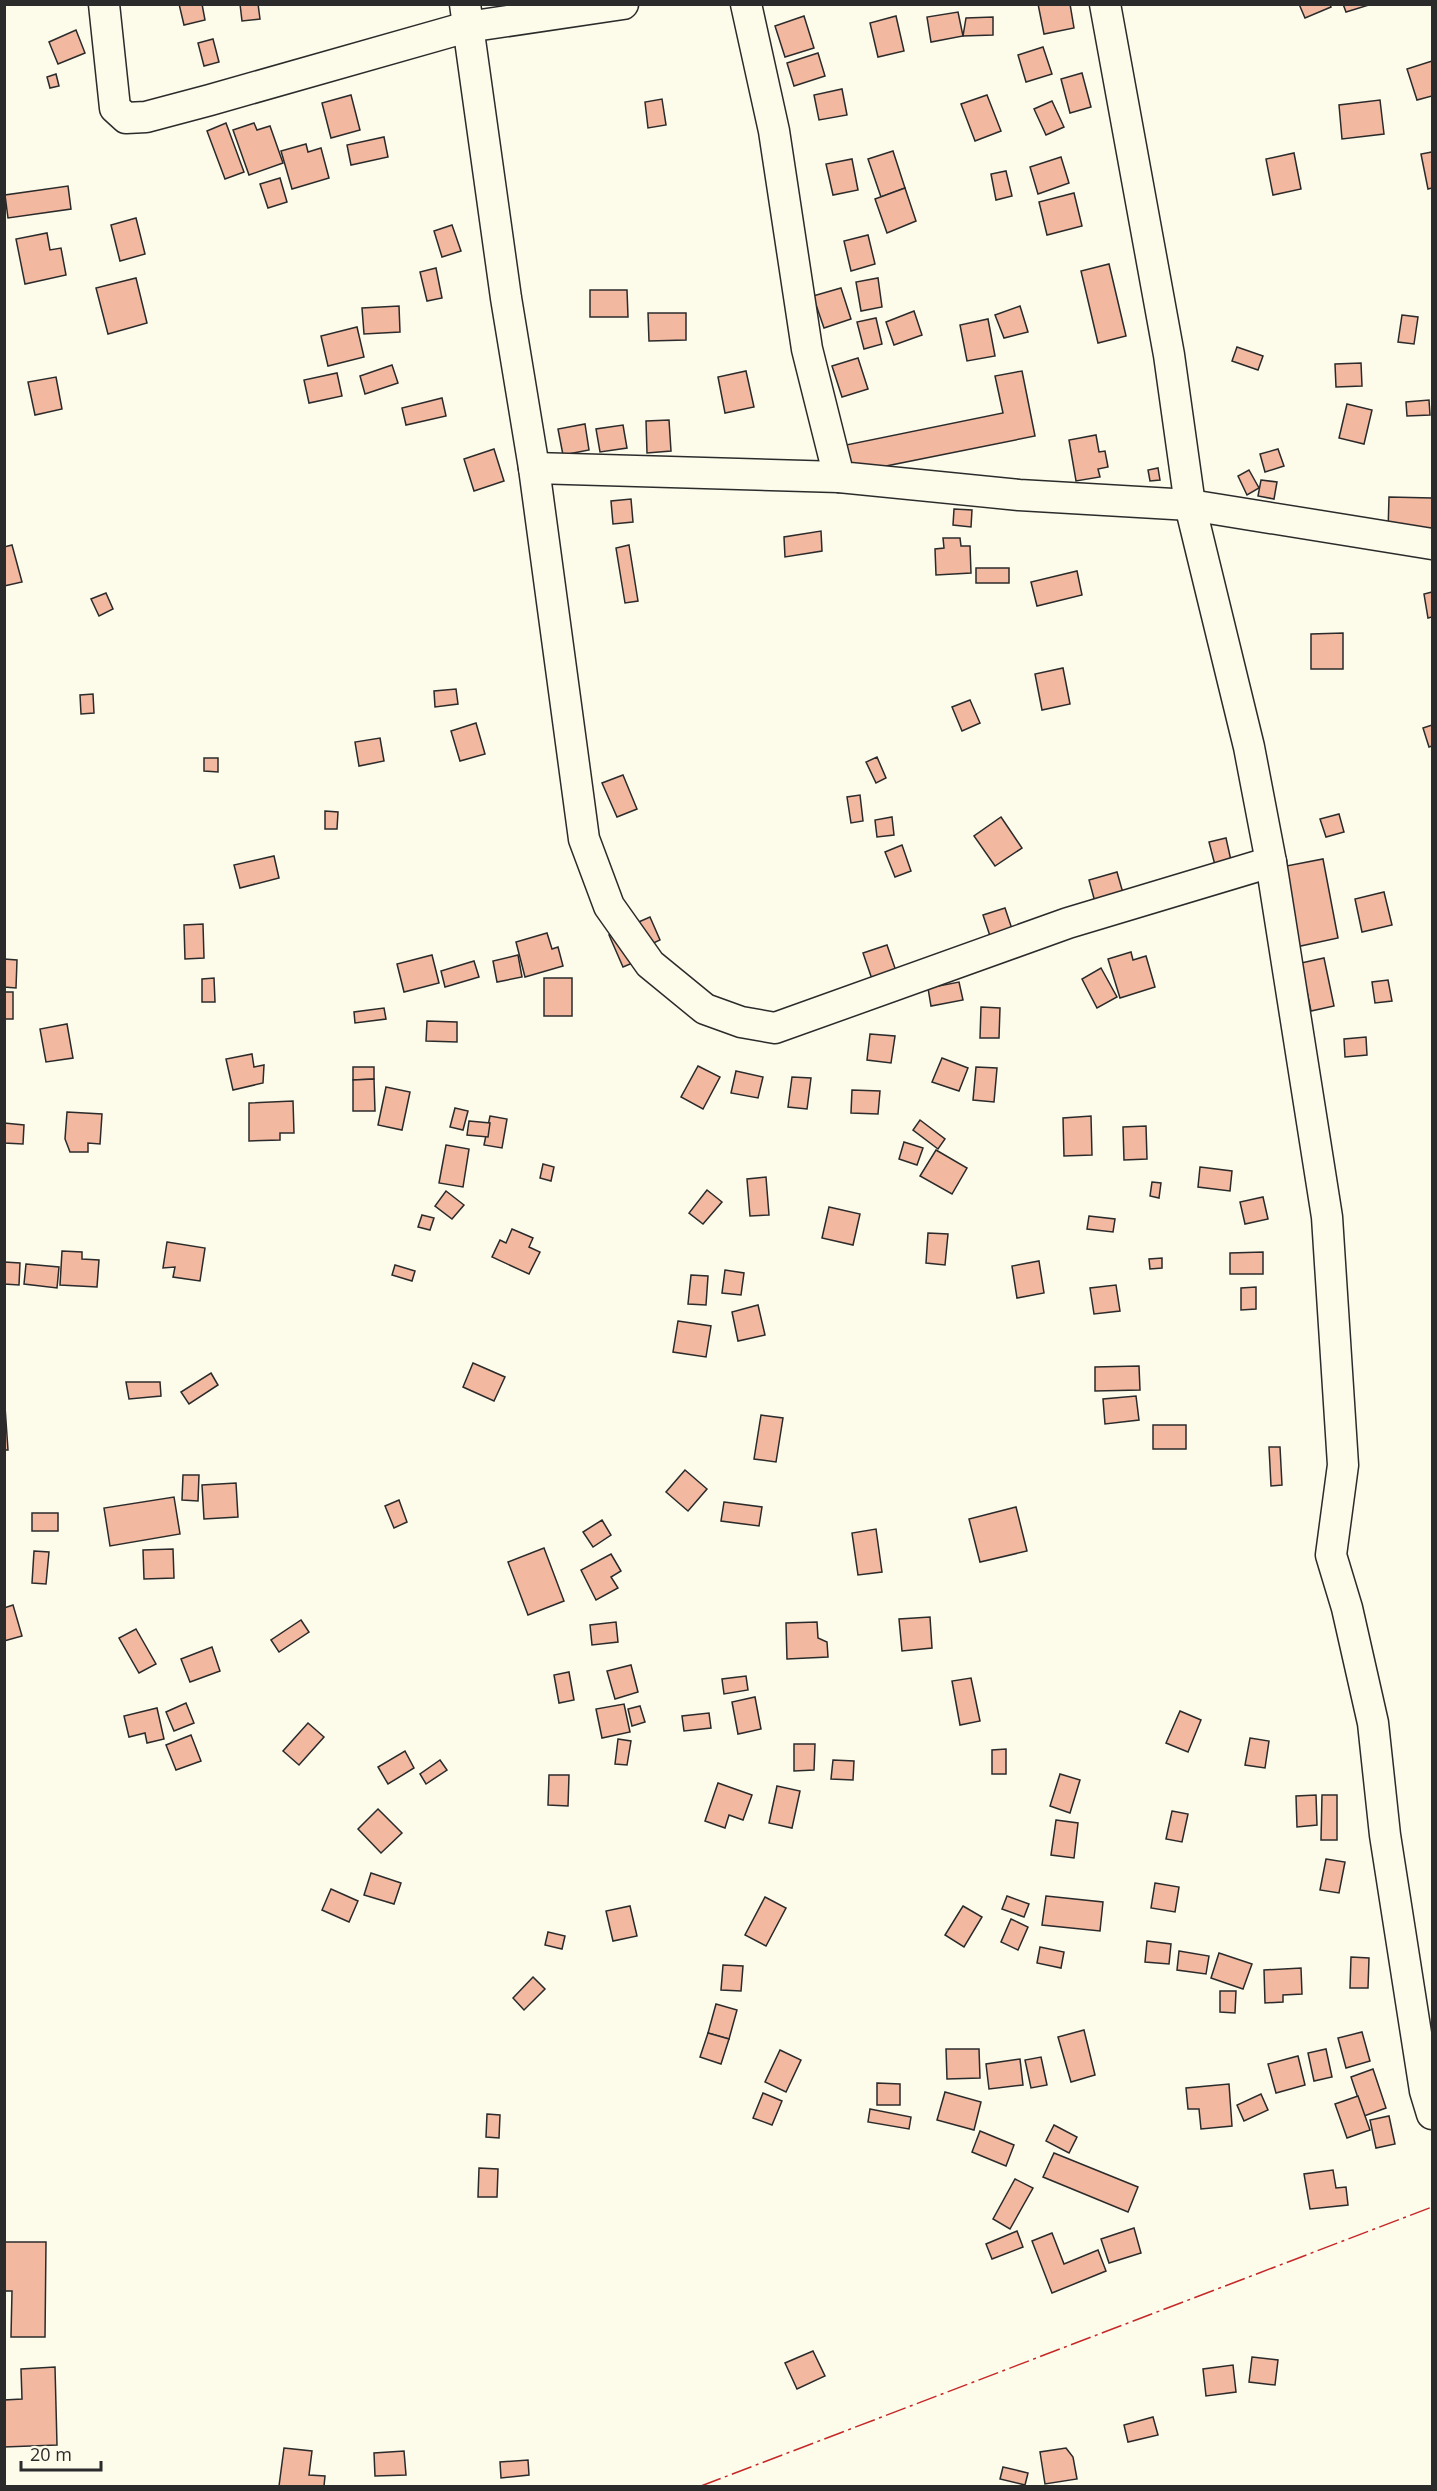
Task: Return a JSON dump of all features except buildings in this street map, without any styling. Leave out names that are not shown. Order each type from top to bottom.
[{"type":"street","points":[[104,4],[115,108],[126,118],[146,117],[210,100],[466,16],[623,4]]},
{"type":"street","points":[[746,4],[774,130],[807,349],[839,477]]},
{"type":"street","points":[[1105,4],[1169,355],[1190,505],[1249,747],[1272,862],[1327,1217],[1343,1465],[1331,1556],[1347,1608],[1373,1723],[1385,1835],[1425,2091],[1432,2114]]},
{"type":"street","points":[[466,16],[506,298],[534,468],[584,839],[609,906],[650,964],[705,1009],[741,1022],[775,1028],[1068,923],[1272,862]]},
{"type":"street","points":[[534,468],[839,477],[1019,495],[1190,505],[1432,544]]},
{"type":"power","points":[[701,2486],[1432,2207]]}]
